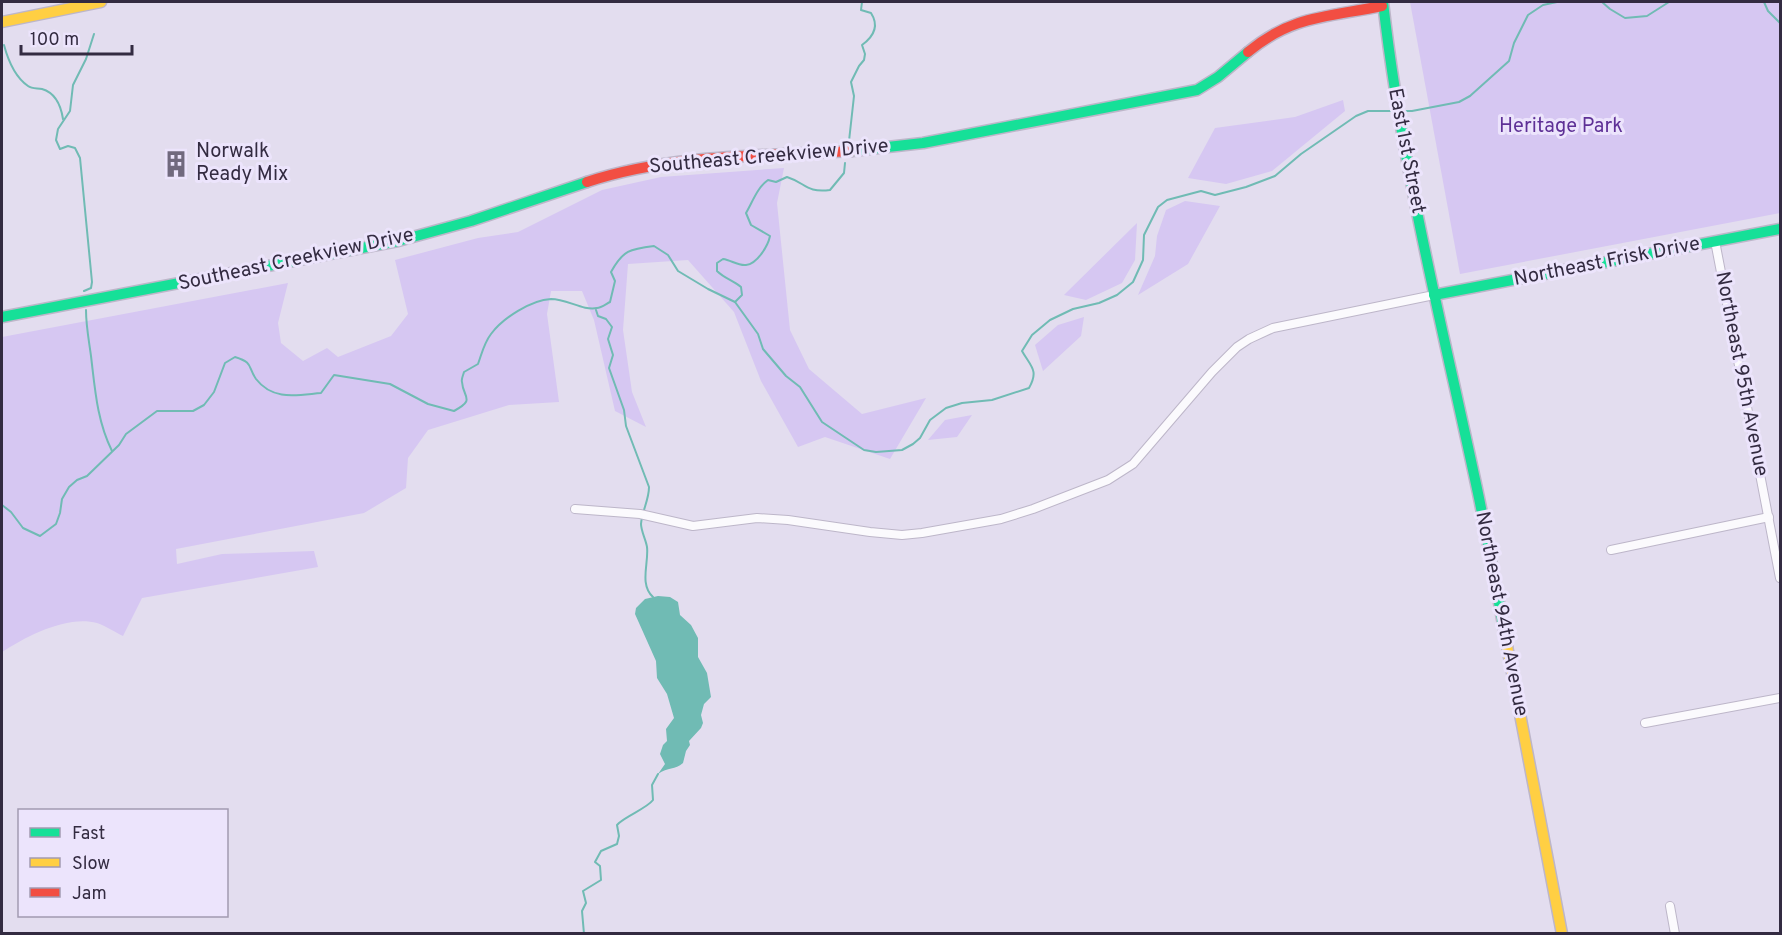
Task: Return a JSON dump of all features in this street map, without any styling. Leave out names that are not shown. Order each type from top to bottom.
[{"type":"main road","points":[[2,22],[101,2]]},
{"type":"main road","name":"East 1st Street","points":[[1382,3],[1391,73],[1434,295]]},
{"type":"main road","name":"Southeast Creekview Drive","points":[[2,317],[398,241],[471,221],[606,176],[655,165],[706,159],[858,151],[923,143],[1197,90],[1209,85],[1261,42],[1286,27],[1382,3]]},
{"type":"main road","name":"Northeast Frisk Drive","points":[[1434,295],[1780,229]]},
{"type":"main road","name":"Northeast 94th Avenue","points":[[1434,295],[1479,500],[1562,933]]},
{"type":"street","name":"Northeast 95th Avenue","points":[[1715,242],[1780,578]]},
{"type":"street","points":[[575,509],[640,514],[693,526],[757,518],[902,535],[1001,519],[1108,480],[1133,464],[1212,372],[1248,339],[1273,328],[1434,295]]},
{"type":"street","points":[[1611,550],[1769,517]]},
{"type":"street","points":[[1646,723],[1780,698]]},
{"type":"street","points":[[1670,906],[1676,933]]},
{"type":"green space","name":"Heritage Park","points":[[1410,2],[1780,2],[1780,213],[1460,274]]},
{"type":"green space","points":[[1343,100],[1345,111],[1272,171],[1226,184],[1188,178],[1215,128],[1295,117]]},
{"type":"green space","points":[[784,168],[777,203],[790,330],[809,369],[862,414],[926,398],[890,459],[825,437],[798,447],[761,381],[734,312],[688,260],[628,264],[623,330],[632,392],[646,427],[615,411],[594,320],[582,291],[551,291],[547,314],[559,402],[509,405],[428,430],[408,458],[406,488],[364,513],[176,549],[177,564],[222,554],[314,551],[318,567],[142,598],[123,636],[97,623],[73,622],[48,628],[2,652],[2,337],[288,283],[278,323],[281,343],[303,361],[327,348],[338,357],[391,336],[408,314],[395,260],[478,238],[518,232],[602,190],[661,177]]},
{"type":"green space","points":[[1185,201],[1220,206],[1188,264],[1138,295],[1155,256],[1157,236],[1166,210]]},
{"type":"green space","points":[[1137,223],[1135,260],[1122,283],[1086,300],[1064,295]]},
{"type":"green space","points":[[1084,317],[1081,336],[1043,371],[1035,345],[1058,325]]},
{"type":"green space","points":[[972,415],[957,437],[928,440],[945,420]]},
{"type":"shaded area","points":[[658,596],[670,597],[678,602],[680,615],[691,625],[698,638],[698,657],[707,673],[711,697],[704,704],[701,715],[703,723],[689,741],[690,745],[683,763],[658,774],[665,764],[660,754],[667,741],[666,729],[674,718],[667,694],[657,678],[656,661],[635,614],[636,608],[645,599]]},
{"type":"waterway","points":[[849,141],[854,96],[851,82],[864,60],[862,45],[872,35],[875,27],[871,13],[861,10],[862,2]]},
{"type":"waterway","points":[[1401,111],[1459,102],[1470,96],[1509,61],[1514,43],[1528,15],[1543,5],[1557,2]]},
{"type":"waterway","points":[[1602,2],[1625,18],[1647,16],[1669,2]]},
{"type":"waterway","points":[[1764,2],[1768,11],[1780,23]]},
{"type":"waterway","points":[[84,291],[91,288],[92,282],[80,158],[75,148],[68,146],[60,149],[56,140],[58,129],[70,111],[73,85],[86,59],[94,34]]},
{"type":"waterway","points":[[4,45],[19,78],[30,87],[42,89],[51,94],[59,105],[63,119]]},
{"type":"waterway","points":[[2,505],[11,512],[23,528],[40,536],[56,524],[62,499],[69,487],[77,480],[87,476],[119,445],[126,434],[157,411],[193,411],[204,405],[214,392],[225,363],[235,357],[248,363],[256,379],[270,391],[278,394],[321,393],[334,375],[390,384],[428,404],[454,411],[465,404],[467,398],[462,381],[464,372],[478,364],[489,337],[503,322],[526,306],[543,300],[551,299],[592,308],[602,307],[610,302],[615,281],[611,272],[619,259],[633,250],[654,246],[668,255],[678,271],[735,302],[758,334],[763,349],[786,376],[800,387],[822,422],[864,450],[876,452],[902,450],[920,438],[930,420],[946,408],[962,403],[992,400],[1029,388],[1034,373],[1022,351],[1032,335],[1050,320],[1073,309],[1099,303],[1117,295],[1133,282],[1143,260],[1144,235],[1158,207],[1167,200],[1201,191],[1215,195],[1275,176],[1301,154],[1356,116],[1368,111],[1395,111]]},
{"type":"waterway","points":[[735,302],[742,295],[741,287],[717,271],[717,263],[723,259],[740,265],[750,264],[758,258],[767,245],[770,236],[751,225],[746,213],[761,187],[768,180],[776,182],[787,177],[811,189],[830,190],[844,173],[845,163]]},
{"type":"waterway","points":[[86,310],[97,405],[112,451]]},
{"type":"waterway","points":[[596,310],[598,316],[606,319],[612,327],[608,339],[613,355],[609,368],[624,410],[626,426],[649,487],[641,524],[647,547],[645,580],[653,597]]},
{"type":"waterway","points":[[584,934],[582,911],[586,903],[583,891],[601,880],[600,866],[595,862],[601,851],[617,844],[619,836],[617,825],[653,800],[652,785],[658,774]]},
{"type":"traffic: fast","points":[[1383,2],[1412,189],[1479,498],[1507,646]]},
{"type":"traffic: fast","points":[[852,151],[923,143],[1197,90],[1218,77],[1248,52]]},
{"type":"traffic: fast","points":[[2,317],[398,241],[471,221],[587,182]]},
{"type":"traffic: fast","points":[[1434,295],[1780,229]]},
{"type":"traffic: slow","points":[[2,22],[101,2]]},
{"type":"traffic: slow","points":[[1507,646],[1562,934]]},
{"type":"traffic: jam","points":[[1248,52],[1264,40],[1296,24],[1382,6]]},
{"type":"traffic: jam","points":[[587,182],[619,173],[685,161],[852,151]]},
{"type":"place","name":"Norwalk Ready Mix","points":[[176,164]]}]
